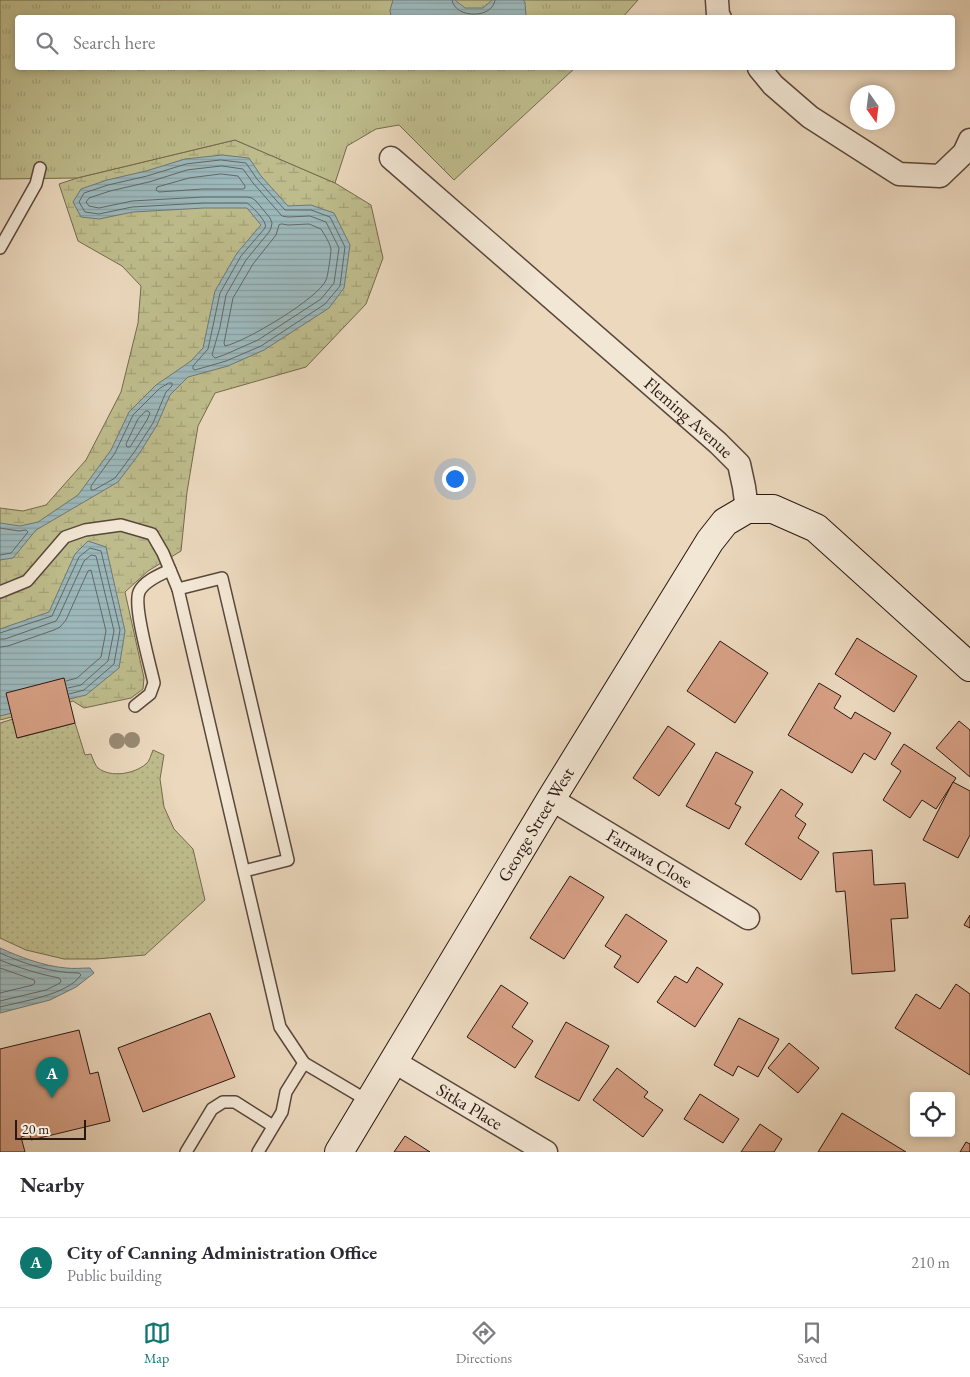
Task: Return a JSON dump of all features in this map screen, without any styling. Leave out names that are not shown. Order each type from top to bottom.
[{"type":"street","points":[[717,0],[718,15]]},
{"type":"street","points":[[761,70],[773,85],[810,117],[899,174],[940,176],[964,154],[970,140]]},
{"type":"street","name":"Fleming Avenue","points":[[391,158],[718,443],[739,464],[747,509]]},
{"type":"street","points":[[747,509],[774,510],[816,528],[970,667]]},
{"type":"street","name":"George Street West","points":[[339,1152],[551,799],[710,541],[725,522],[747,509]]},
{"type":"street","name":"Farrawa Close","points":[[551,799],[748,918]]},
{"type":"street","name":"Sitka Place","points":[[393,1060],[546,1152]]},
{"type":"lane","points":[[0,248],[36,184],[40,168]]},
{"type":"lane","points":[[0,592],[27,582],[65,537],[85,530],[121,526],[152,534],[163,552],[178,588],[280,1027],[304,1063],[370,1102]]},
{"type":"lane","points":[[135,706],[150,694],[154,683],[137,610],[139,591],[152,578],[170,570]]},
{"type":"lane","points":[[178,588],[222,578],[288,860],[244,871]]},
{"type":"lane","points":[[258,1152],[282,1112],[286,1092],[304,1063]]},
{"type":"lane","points":[[186,1152],[212,1109],[223,1102],[235,1102],[273,1126]]},
{"type":"green space","points":[[0,0],[638,0],[625,15],[15,15],[15,70],[573,70],[454,180],[399,125],[376,129],[347,146],[335,183],[235,140],[77,178],[0,179]]},
{"type":"green space","points":[[235,140],[335,183],[371,205],[383,258],[366,304],[306,367],[215,393],[198,426],[187,492],[181,551],[148,571],[125,592],[144,678],[143,689],[131,698],[84,708],[73,701],[0,720],[0,508],[23,511],[46,505],[86,460],[121,392],[138,323],[141,286],[122,266],[78,241],[59,184]]},
{"type":"green space","points":[[13,719],[18,738],[75,723],[85,755],[91,754],[98,768],[109,773],[122,774],[141,767],[146,764],[153,750],[164,755],[160,779],[164,807],[174,829],[193,849],[205,900],[145,955],[96,959],[64,959],[26,950],[0,938],[0,723]]},
{"type":"water","points":[[393,0],[455,0],[465,8],[483,8],[492,0],[523,0],[525,2],[526,15],[391,15]]},
{"type":"water","points":[[222,155],[249,158],[261,176],[288,206],[311,205],[334,213],[350,245],[344,288],[329,308],[264,350],[228,366],[188,377],[170,395],[157,425],[139,454],[118,482],[36,530],[13,558],[0,560],[0,523],[20,526],[38,522],[78,495],[111,450],[129,412],[156,385],[191,361],[203,348],[215,291],[237,253],[261,225],[247,208],[204,208],[133,212],[99,219],[81,217],[73,202],[81,189],[107,180],[185,159]]},
{"type":"water","points":[[88,541],[106,547],[125,631],[119,668],[86,695],[0,716],[0,629],[49,612],[75,554]]},
{"type":"water","points":[[0,948],[40,963],[57,967],[90,968],[94,973],[76,987],[50,1000],[0,1013]]},
{"type":"building","points":[[857,638],[917,676],[894,712],[835,674]]},
{"type":"building","points":[[720,641],[768,673],[735,723],[687,691]]},
{"type":"building","points":[[64,678],[75,723],[17,738],[6,693]]},
{"type":"building","points":[[819,683],[841,696],[834,708],[851,719],[855,712],[891,733],[875,760],[864,753],[852,773],[788,735]]},
{"type":"building","points":[[959,721],[970,730],[970,777],[936,748]]},
{"type":"building","points":[[668,726],[695,744],[659,796],[633,778]]},
{"type":"building","points":[[904,744],[956,778],[936,809],[922,800],[910,818],[883,800],[901,771],[891,764]]},
{"type":"building","points":[[716,752],[753,772],[735,804],[741,807],[729,829],[686,806]]},
{"type":"building","points":[[953,782],[970,791],[970,835],[958,858],[923,840]]},
{"type":"building","points":[[781,789],[803,804],[795,816],[806,824],[798,838],[819,852],[801,880],[745,844]]},
{"type":"building","points":[[872,850],[874,885],[905,883],[908,918],[891,919],[895,971],[852,974],[845,891],[836,892],[833,853]]},
{"type":"building","points":[[570,876],[604,897],[564,959],[530,938]]},
{"type":"building","points":[[626,914],[667,941],[638,983],[614,967],[621,956],[605,946]]},
{"type":"building","points":[[970,915],[970,928],[964,925]]},
{"type":"building","points":[[697,967],[723,984],[695,1027],[657,1002],[675,976],[687,983]]},
{"type":"building","points":[[956,984],[970,994],[970,1075],[895,1028],[916,994],[940,1009]]},
{"type":"building","points":[[501,985],[528,1003],[512,1027],[533,1041],[515,1068],[467,1037]]},
{"type":"building","points":[[210,1013],[235,1077],[143,1112],[118,1048]]},
{"type":"building","points":[[739,1018],[779,1039],[758,1077],[738,1066],[733,1076],[714,1065]]},
{"type":"building","points":[[566,1022],[609,1046],[579,1101],[535,1077]]},
{"type":"building","points":[[79,1030],[90,1074],[98,1072],[110,1121],[31,1140],[30,1134],[21,1137],[25,1152],[0,1152],[0,1049]]},
{"type":"building","points":[[789,1043],[819,1068],[798,1093],[768,1068]]},
{"type":"building","points":[[617,1068],[648,1092],[644,1097],[663,1110],[643,1137],[593,1100]]},
{"type":"building","points":[[700,1094],[739,1119],[723,1143],[684,1119]]},
{"type":"building","points":[[842,1113],[906,1152],[818,1152]]},
{"type":"building","points":[[760,1124],[782,1139],[774,1152],[741,1152]]},
{"type":"building","points":[[405,1136],[430,1152],[394,1152]]},
{"type":"building","points":[[966,1142],[970,1144],[970,1152],[960,1152]]},
{"type":"place","name":"City of Canning Administration Office","points":[[52,1098]]}]
